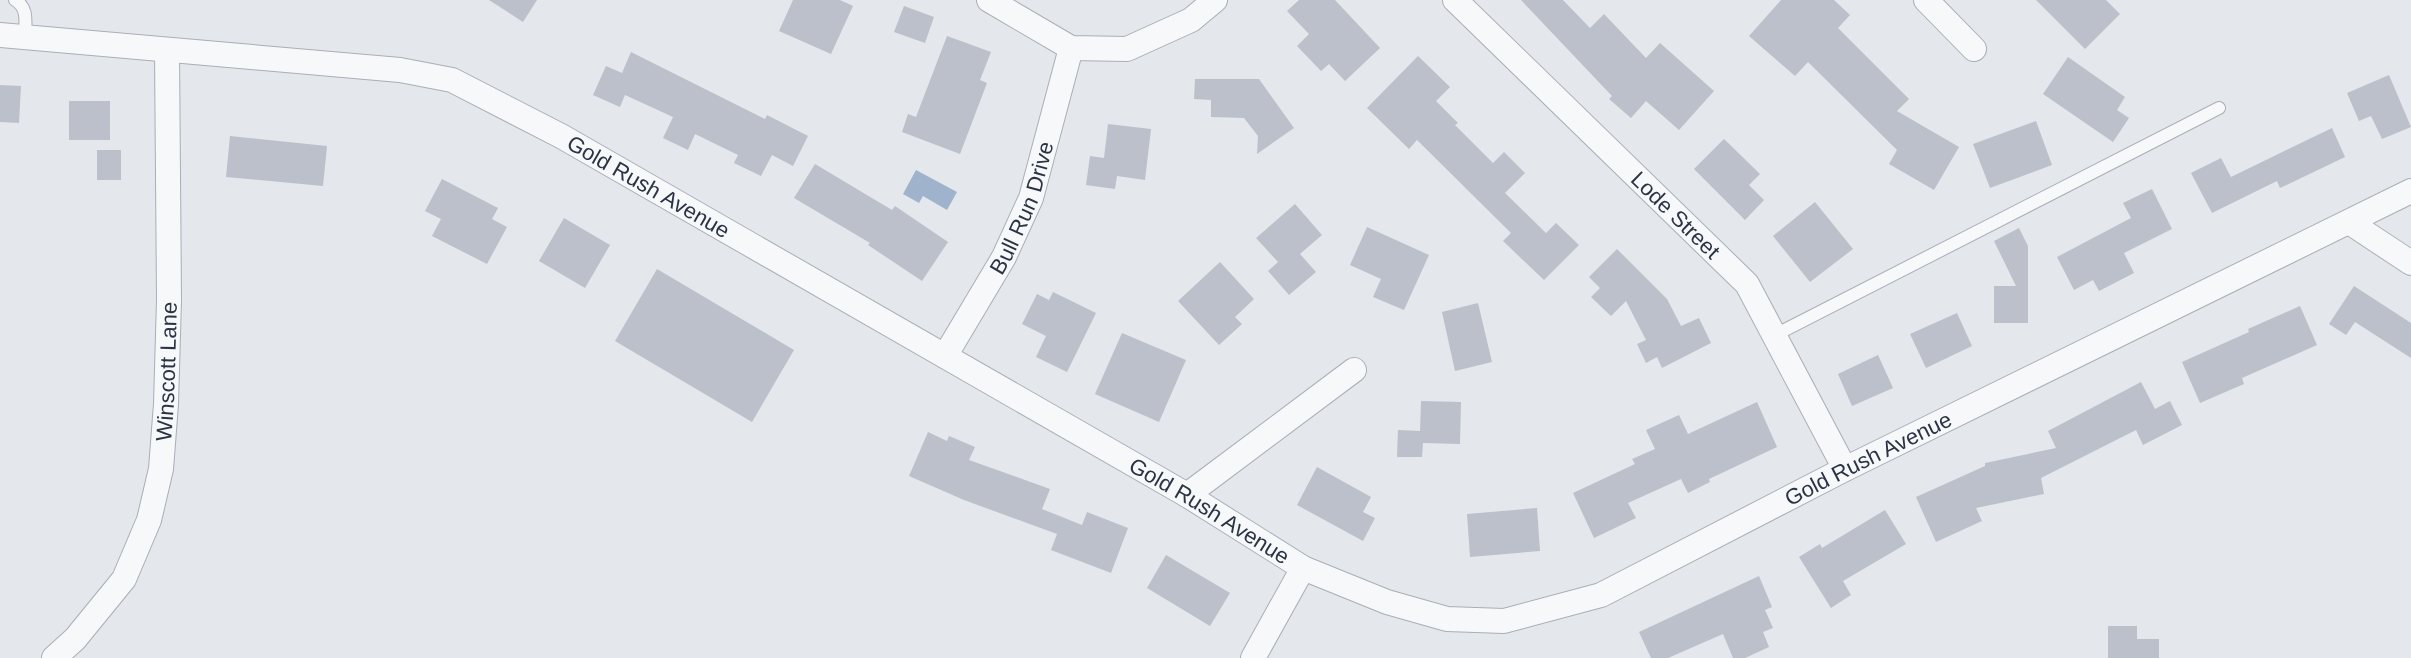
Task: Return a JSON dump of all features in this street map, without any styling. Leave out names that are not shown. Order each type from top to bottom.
[{"type":"street","points":[[989,0],[1071,48],[1127,49],[1191,20],[1215,0]]},
{"type":"street","name":"Lode Street","points":[[1455,0],[1747,284],[1845,469]]},
{"type":"street","points":[[1926,0],[1974,49]]},
{"type":"street","name":"Gold Rush Avenue","points":[[0,35],[400,70],[452,80],[561,136],[945,356],[1187,495],[1303,568],[1387,602],[1447,619],[1504,621],[1601,595],[1845,469],[2411,191]]},
{"type":"street","name":"Bull Run Drive","points":[[945,356],[1004,257],[1031,198],[1071,48]]},
{"type":"street","name":"Winscott Lane","points":[[54,658],[75,639],[124,579],[149,520],[161,469],[169,300],[167,50]]},
{"type":"street","points":[[2349,222],[2411,263]]},
{"type":"street","points":[[1187,495],[1354,370]]},
{"type":"street","points":[[1253,658],[1303,568]]},
{"type":"lane","points":[[15,0],[22,4],[26,13],[25,37]]},
{"type":"lane","points":[[1775,335],[2219,108]]},
{"type":"water","points":[[916,170],[957,192],[947,210],[923,196],[919,203],[903,194]]},
{"type":"building","points":[[489,0],[537,0],[523,22]]},
{"type":"building","points":[[793,0],[840,0],[853,6],[831,54],[779,31]]},
{"type":"building","points":[[1299,0],[1335,0],[1380,48],[1345,81],[1329,64],[1321,71],[1297,46],[1309,34],[1287,11]]},
{"type":"building","points":[[1521,0],[1563,0],[1590,28],[1604,14],[1646,58],[1660,43],[1714,91],[1679,130],[1646,101],[1631,118],[1609,99],[1612,96]]},
{"type":"building","points":[[1781,0],[1834,0],[1850,15],[1838,28],[1909,99],[1897,111],[1959,147],[1934,190],[1889,164],[1897,150],[1808,62],[1795,76],[1749,36]]},
{"type":"building","points":[[2036,0],[2106,0],[2120,14],[2085,49]]},
{"type":"building","points":[[904,6],[934,17],[925,43],[894,32]]},
{"type":"building","points":[[947,36],[991,52],[980,80],[987,83],[960,154],[902,132],[908,114],[916,117]]},
{"type":"building","points":[[631,52],[765,119],[767,115],[808,136],[793,166],[772,155],[761,176],[734,163],[738,155],[695,134],[688,150],[663,138],[673,117],[625,95],[620,107],[593,95],[606,66],[622,73]]},
{"type":"building","points":[[1418,56],[1450,87],[1436,101],[1458,123],[1455,125],[1493,163],[1504,152],[1525,173],[1505,193],[1546,233],[1556,223],[1579,245],[1544,280],[1503,241],[1511,233],[1417,140],[1409,149],[1367,108]]},
{"type":"building","points":[[2068,57],[2125,97],[2117,110],[2129,118],[2113,142],[2043,94]]},
{"type":"building","points":[[2389,75],[2411,127],[2382,139],[2371,116],[2359,121],[2347,93]]},
{"type":"building","points":[[1195,79],[1259,79],[1294,128],[1257,154],[1258,136],[1244,118],[1211,117],[1211,100],[1194,99]]},
{"type":"building","points":[[0,85],[21,86],[19,123],[0,122]]},
{"type":"building","points":[[69,101],[110,101],[110,140],[69,140]]},
{"type":"building","points":[[2036,121],[2052,165],[1990,188],[1973,144]]},
{"type":"building","points":[[1108,124],[1151,129],[1145,180],[1117,176],[1115,189],[1086,185],[1090,156],[1104,158]]},
{"type":"building","points":[[2332,128],[2345,157],[2280,188],[2277,181],[2212,213],[2191,173],[2221,158],[2231,177]]},
{"type":"building","points":[[230,136],[327,146],[323,186],[226,177]]},
{"type":"building","points":[[1724,139],[1760,174],[1749,185],[1764,200],[1745,220],[1694,169]]},
{"type":"building","points":[[97,150],[121,150],[121,180],[97,180]]},
{"type":"building","points":[[815,164],[892,210],[895,206],[948,242],[922,281],[868,245],[870,243],[794,198]]},
{"type":"building","points":[[442,179],[498,208],[492,219],[507,227],[487,264],[432,236],[441,219],[425,211]]},
{"type":"building","points":[[2152,189],[2172,229],[2124,253],[2134,273],[2099,291],[2093,280],[2074,290],[2057,257],[2131,218],[2123,203]]},
{"type":"building","points":[[1815,202],[1853,249],[1810,282],[1773,236]]},
{"type":"building","points":[[1295,204],[1322,235],[1300,254],[1316,272],[1289,295],[1268,271],[1278,262],[1256,238]]},
{"type":"building","points":[[564,218],[610,245],[585,288],[539,261]]},
{"type":"building","points":[[1367,227],[1429,255],[1404,310],[1373,297],[1381,279],[1350,265]]},
{"type":"building","points":[[2019,228],[2028,246],[2028,323],[1994,323],[1994,286],[2016,286],[1994,241]]},
{"type":"building","points":[[1617,249],[1667,299],[1681,326],[1699,318],[1711,343],[1662,368],[1657,357],[1646,363],[1637,344],[1646,340],[1626,301],[1611,316],[1591,297],[1600,288],[1589,277]]},
{"type":"building","points":[[1220,262],[1254,299],[1235,317],[1242,324],[1219,345],[1178,301]]},
{"type":"building","points":[[657,269],[794,350],[752,422],[615,341]]},
{"type":"building","points":[[2354,286],[2411,323],[2411,358],[2355,322],[2346,335],[2329,324]]},
{"type":"building","points":[[1053,292],[1096,313],[1067,372],[1036,357],[1046,336],[1022,324],[1037,294],[1049,300]]},
{"type":"building","points":[[1478,303],[1492,362],[1455,371],[1442,312]]},
{"type":"building","points":[[2300,306],[2317,345],[2242,378],[2244,384],[2200,403],[2182,362]]},
{"type":"building","points":[[1957,313],[1972,346],[1926,368],[1910,334]]},
{"type":"building","points":[[1122,333],[1186,360],[1159,422],[1095,394]]},
{"type":"building","points":[[1878,355],[1893,388],[1852,406],[1838,374]]},
{"type":"building","points":[[2141,382],[2155,409],[2170,401],[2182,425],[2143,445],[2136,430],[2041,478],[2044,494],[1976,508],[1982,521],[1936,542],[1916,497],[1985,466],[1985,463],[2056,448],[2048,431]]},
{"type":"building","points":[[1421,401],[1461,402],[1460,444],[1423,443],[1422,457],[1397,457],[1398,430],[1420,431]]},
{"type":"building","points":[[1757,402],[1777,447],[1709,479],[1710,482],[1688,493],[1681,479],[1628,503],[1636,518],[1594,538],[1573,493],[1635,464],[1632,459],[1655,449],[1646,430],[1679,415],[1688,434]]},
{"type":"building","points":[[928,432],[947,441],[949,436],[975,447],[969,460],[1050,489],[1042,509],[1082,525],[1087,512],[1128,528],[1111,573],[1051,550],[1057,534],[909,476]]},
{"type":"building","points":[[1317,467],[1371,497],[1363,512],[1375,518],[1363,541],[1297,505]]},
{"type":"building","points":[[1537,508],[1540,551],[1470,557],[1467,514]]},
{"type":"building","points":[[1885,510],[1906,544],[1843,581],[1851,595],[1831,608],[1799,557],[1820,544],[1822,548]]},
{"type":"building","points":[[1166,555],[1230,593],[1210,626],[1147,588]]},
{"type":"building","points":[[1759,576],[1772,607],[1765,610],[1773,628],[1763,632],[1769,647],[1745,658],[1733,658],[1723,634],[1668,658],[1651,658],[1639,632]]},
{"type":"building","points":[[2108,626],[2137,626],[2137,639],[2159,639],[2159,658],[2108,658]]}]
